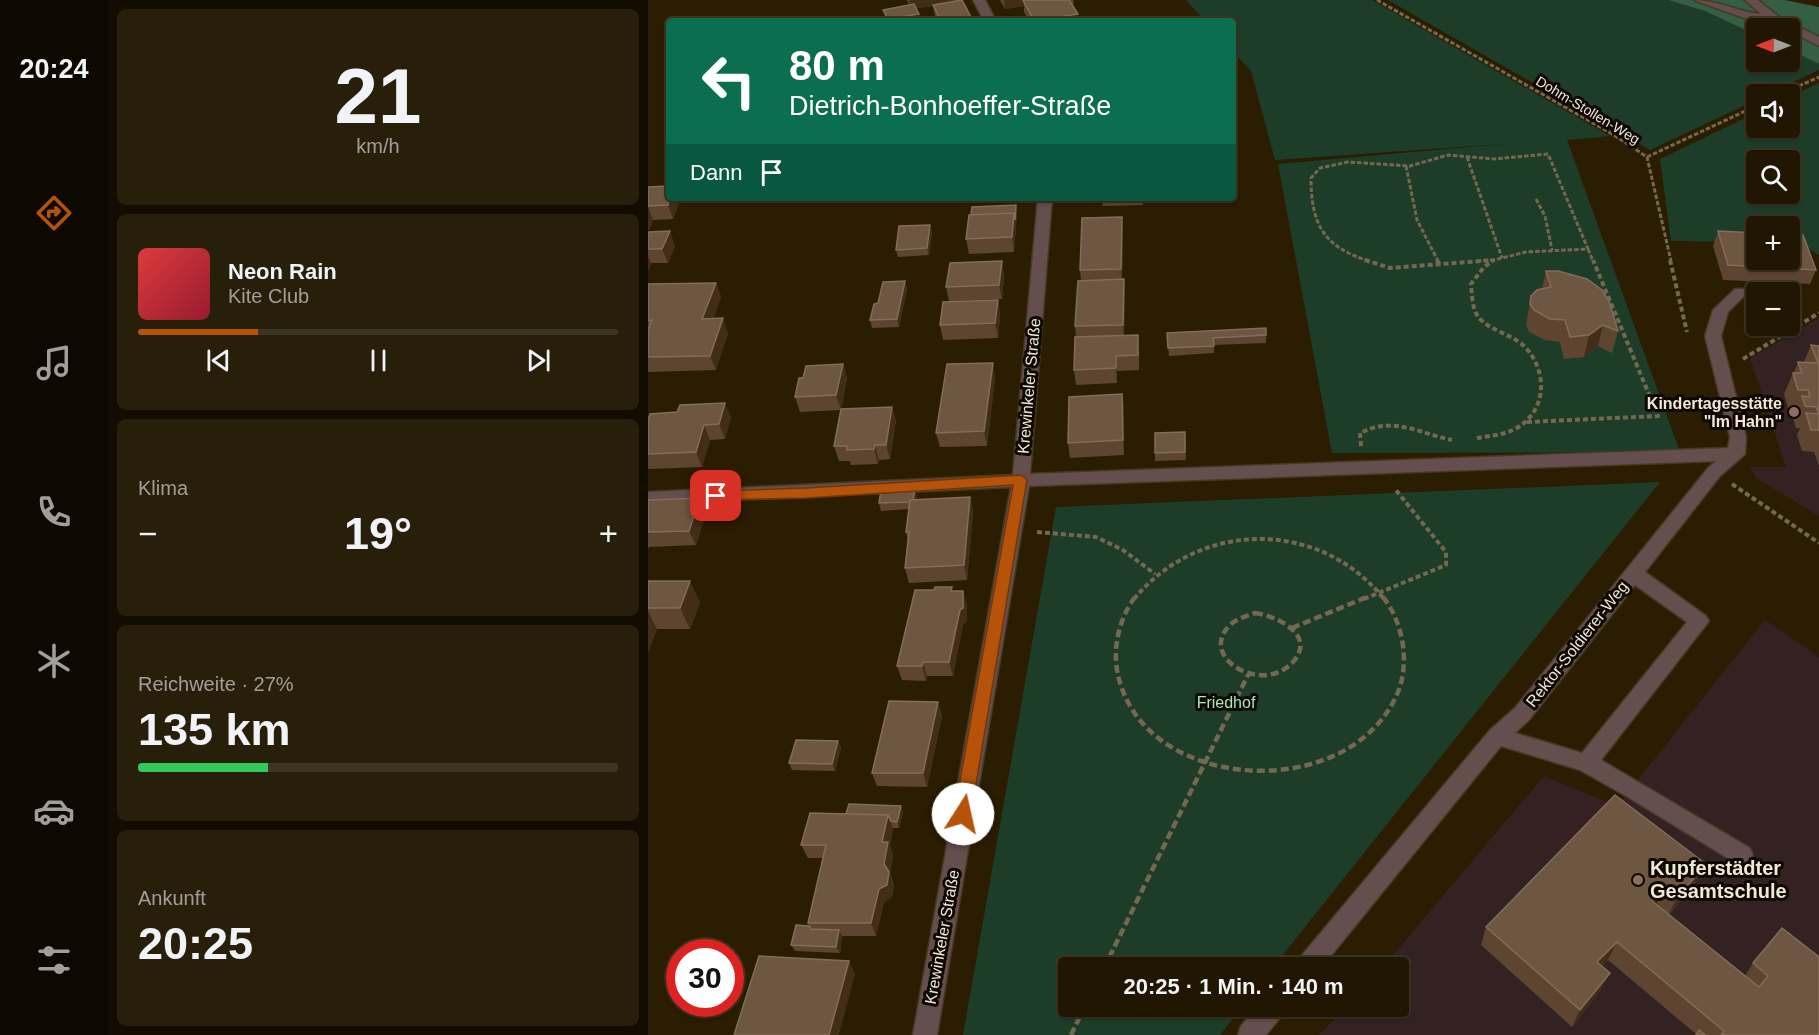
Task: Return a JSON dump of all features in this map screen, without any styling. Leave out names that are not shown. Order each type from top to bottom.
[{"type":"street","points":[[979,0],[988,18]]},
{"type":"street","points":[[1700,0],[1748,16],[1774,18]]},
{"type":"street","points":[[1751,0],[1774,18]]},
{"type":"street","points":[[1800,32],[1819,42]]},
{"type":"street","name":"Krewinkeler Straße","points":[[925,1035],[1021,480],[1044,201]]},
{"type":"street","points":[[648,498],[806,493],[1021,480],[1376,465],[1736,454],[1738,437],[1713,336],[1721,310],[1740,292]]},
{"type":"street","name":"Rektor-Soldierer-Weg","points":[[1315,957],[1497,736],[1522,714],[1714,472],[1736,454]]},
{"type":"street","points":[[1586,763],[1699,621],[1633,573]]},
{"type":"street","points":[[1497,736],[1586,763],[1634,789],[1742,855]]},
{"type":"street","points":[[1250,1035],[1265,1017]]},
{"type":"path","name":"Dohm-Stollen-Weg","points":[[1377,0],[1614,135],[1647,158],[1688,332]]},
{"type":"path","points":[[1800,85],[1819,76]]},
{"type":"path","points":[[1647,158],[1746,111]]},
{"type":"path","points":[[1471,440],[1506,434],[1527,422],[1658,416],[1588,249],[1548,154],[1494,159],[1448,155],[1406,166],[1348,162],[1320,168],[1311,178],[1311,193],[1318,224],[1328,240],[1350,255],[1390,268],[1494,260],[1552,250],[1588,249]]},
{"type":"path","points":[[1467,156],[1502,258]]},
{"type":"path","points":[[1406,166],[1417,220],[1440,265]]},
{"type":"path","points":[[1536,199],[1545,216],[1552,250]]},
{"type":"path","points":[[1494,260],[1479,272],[1471,284],[1473,301],[1477,316],[1487,324],[1518,340],[1533,358],[1540,372],[1544,387],[1527,422]]},
{"type":"path","points":[[1722,371],[1819,314]]},
{"type":"path","points":[[1292,628],[1446,565],[1446,552],[1376,465],[1366,458],[1361,447],[1360,434],[1372,425],[1390,423],[1431,436],[1461,440]]},
{"type":"path","points":[[1714,472],[1819,543]]},
{"type":"path","points":[[1012,531],[1096,537],[1123,550],[1155,574]]},
{"type":"path","points":[[1272,539],[1314,548],[1352,566],[1381,592],[1399,624],[1406,659],[1398,695],[1377,728],[1342,753],[1299,769],[1251,772],[1205,763],[1163,741],[1132,711],[1117,674],[1116,638],[1130,603],[1155,574],[1189,553],[1230,541],[1272,539]]},
{"type":"path","points":[[1255,613],[1280,618],[1292,628],[1299,643],[1298,653],[1293,662],[1273,674],[1248,675],[1231,666],[1221,651],[1220,641],[1224,631],[1232,622],[1255,613]]},
{"type":"path","points":[[1109,957],[1248,675]]},
{"type":"path","points":[[1071,1035],[1080,1017]]},
{"type":"shaded area","name":"Kindertagesstätte \"Im Hahn\"","points":[[1819,318],[1819,516],[1756,478],[1750,467],[1786,467],[1750,358],[1788,336],[1800,336],[1800,329]]},
{"type":"shaded area","name":"Kupferstädter Gesamtschule","points":[[1765,620],[1819,657],[1819,1035],[1319,1035],[1336,1017],[1409,1017],[1409,957],[1391,957],[1544,776],[1617,806]]},
{"type":"green space","points":[[1186,0],[1372,0],[1610,136],[1567,140],[1680,452],[1332,453],[1278,164],[1503,144],[1275,160],[1251,71],[1236,55],[1236,18],[1202,18]]},
{"type":"green space","points":[[1388,0],[1668,0],[1705,11],[1746,30],[1746,72],[1800,72],[1800,55],[1819,64],[1819,70],[1789,84],[1746,84],[1746,105],[1650,150]]},
{"type":"green space","points":[[1668,0],[1785,0],[1819,7],[1819,64],[1800,55],[1800,18],[1746,18],[1746,30],[1705,11]]},
{"type":"green space","points":[[1819,83],[1819,255],[1800,244],[1800,216],[1746,216],[1746,242],[1671,241],[1660,159],[1746,118],[1746,138],[1800,138],[1800,92]]},
{"type":"green space","name":"Friedhof","points":[[1660,482],[1281,957],[1058,957],[1058,1017],[1234,1017],[1220,1035],[963,1035],[1056,507]]},
{"type":"building","points":[[962,0],[971,18],[940,18],[933,5]]},
{"type":"building","points":[[1023,0],[1069,0],[1078,14],[1053,18],[1032,18]]},
{"type":"building","points":[[914,4],[919,14],[887,18],[883,10]]},
{"type":"building","points":[[666,186],[668,205],[648,206],[648,187]]},
{"type":"building","points":[[1016,205],[1015,220],[1014,213],[971,215],[972,207]]},
{"type":"building","points":[[1014,213],[1012,237],[966,239],[969,215]]},
{"type":"building","points":[[1122,217],[1121,269],[1080,270],[1082,218]]},
{"type":"building","points":[[930,225],[927,248],[896,250],[899,226]]},
{"type":"building","points":[[670,231],[662,249],[648,249],[648,232]]},
{"type":"building","points":[[1718,231],[1746,232],[1746,266],[1728,265]]},
{"type":"building","points":[[1800,235],[1803,235],[1816,270],[1800,269]]},
{"type":"building","points":[[1002,261],[999,285],[946,287],[950,263]]},
{"type":"building","points":[[1546,271],[1558,271],[1587,279],[1602,290],[1609,301],[1618,331],[1603,325],[1589,335],[1570,337],[1565,320],[1550,319],[1534,310],[1530,304],[1531,296],[1537,290],[1551,287]]},
{"type":"building","points":[[1124,279],[1123,325],[1075,326],[1078,281]]},
{"type":"building","points":[[905,281],[897,319],[870,320],[874,304],[878,303],[883,282]]},
{"type":"building","points":[[716,283],[702,319],[723,318],[710,356],[648,357],[648,329],[652,320],[648,321],[648,284]]},
{"type":"building","points":[[998,300],[995,323],[940,325],[943,302]]},
{"type":"building","points":[[1266,328],[1266,335],[1213,338],[1214,346],[1168,348],[1167,333]]},
{"type":"building","points":[[1138,335],[1138,355],[1116,356],[1116,368],[1074,370],[1075,337]]},
{"type":"building","points":[[1811,345],[1819,346],[1819,414],[1816,407],[1805,406],[1802,396],[1810,397],[1808,390],[1798,390],[1793,373],[1802,373],[1798,362],[1818,363]]},
{"type":"building","points":[[993,363],[984,431],[936,433],[947,364]]},
{"type":"building","points":[[843,364],[836,395],[795,397],[799,378],[803,378],[806,366]]},
{"type":"building","points":[[1122,394],[1123,440],[1068,443],[1069,397]]},
{"type":"building","points":[[725,403],[719,424],[704,425],[696,452],[648,454],[650,414],[677,412],[680,405]]},
{"type":"building","points":[[892,407],[886,445],[875,445],[874,449],[847,450],[847,446],[834,446],[841,409]]},
{"type":"building","points":[[1806,413],[1819,414],[1819,430],[1811,430]]},
{"type":"building","points":[[1185,432],[1185,452],[1155,453],[1155,433]]},
{"type":"building","points":[[915,489],[913,500],[910,502],[879,503],[881,490]]},
{"type":"building","points":[[721,493],[718,506],[703,506],[700,498],[690,498],[692,494]]},
{"type":"building","points":[[970,497],[964,565],[905,568],[910,500]]},
{"type":"building","points":[[700,498],[689,531],[648,532],[648,500]]},
{"type":"building","points":[[648,581],[690,581],[680,608],[648,608]]},
{"type":"building","points":[[935,587],[952,587],[951,591],[963,591],[963,608],[960,610],[949,662],[923,662],[922,666],[897,666],[915,590],[934,590]]},
{"type":"building","points":[[889,701],[938,702],[923,773],[872,773]]},
{"type":"building","points":[[796,740],[838,741],[832,764],[789,763]]},
{"type":"building","points":[[1615,795],[1706,864],[1678,897],[1666,886],[1652,901],[1759,987],[1768,976],[1753,963],[1782,928],[1819,957],[1819,1035],[1721,1035],[1724,1031],[1617,942],[1597,962],[1610,973],[1580,1010],[1486,927]]},
{"type":"building","points":[[849,804],[901,806],[897,822],[891,821],[888,815],[846,814]]},
{"type":"building","points":[[810,813],[888,815],[882,842],[888,842],[884,864],[889,872],[887,885],[879,889],[871,923],[808,923],[826,845],[801,845]]},
{"type":"building","points":[[796,925],[809,926],[811,929],[839,930],[836,947],[791,945]]},
{"type":"building","points":[[759,956],[849,961],[829,1035],[734,1035],[740,1017],[744,1017],[744,1003]]},
{"type":"place","name":"Kindertagesstätte \"Im Hahn\"","points":[[1794,412]]},
{"type":"place","name":"Kupferstädter Gesamtschule","points":[[1638,880]]},
{"type":"route","points":[[716,496],[1021,480],[963,814]]}]
